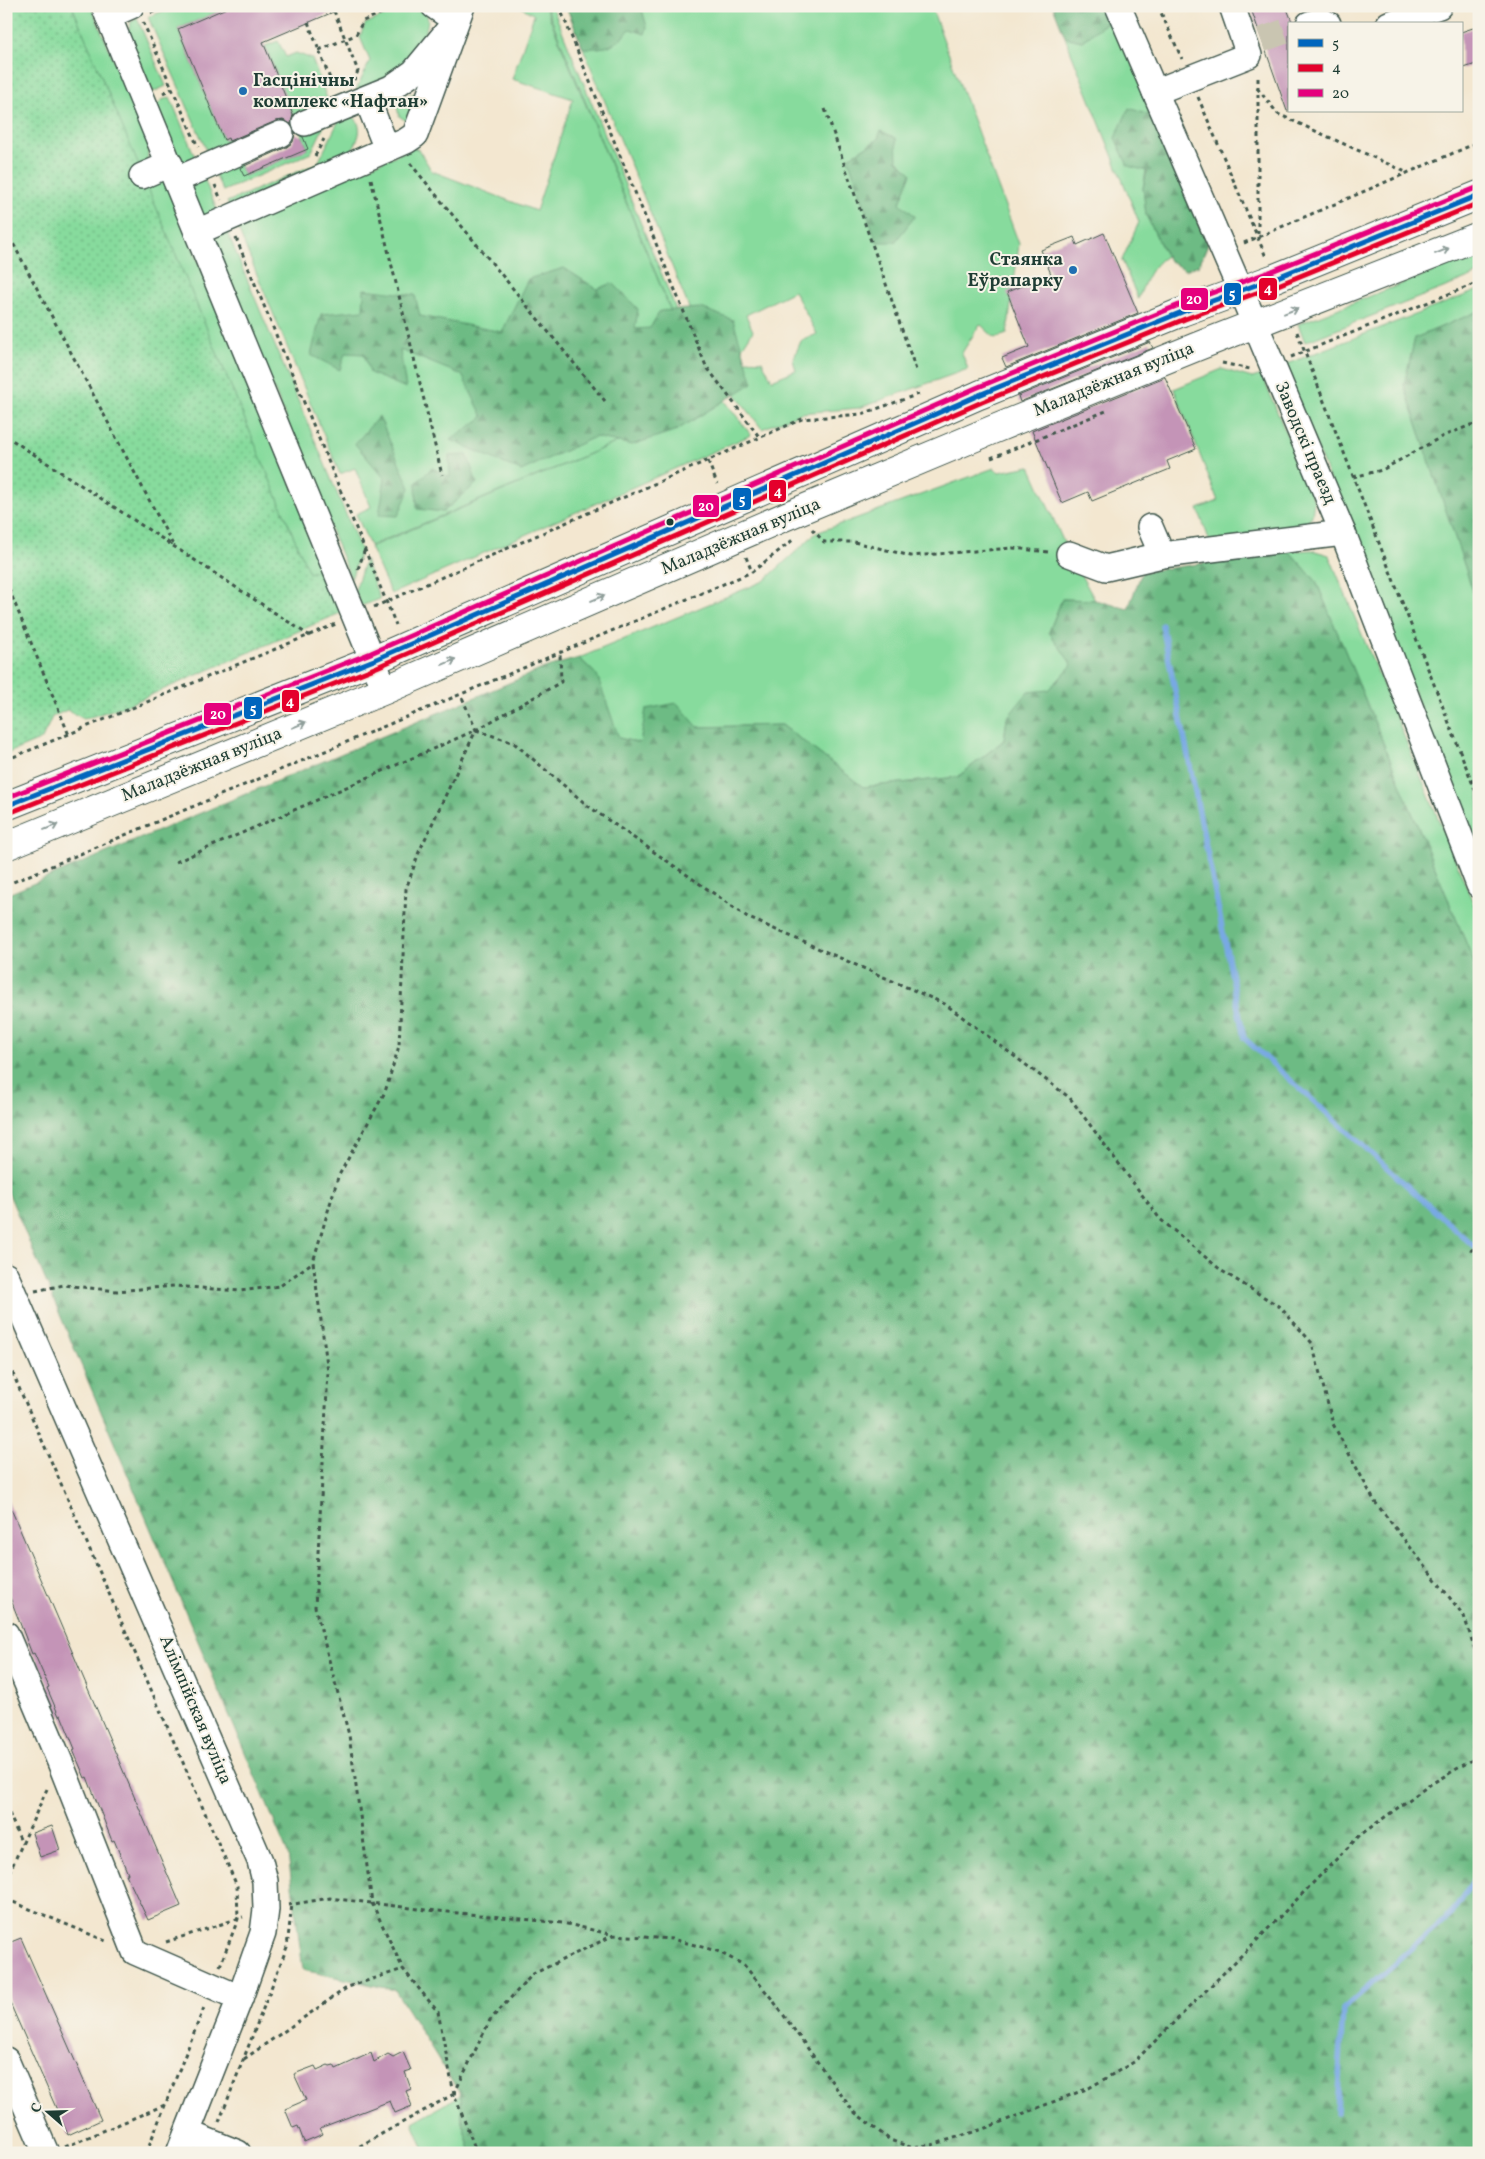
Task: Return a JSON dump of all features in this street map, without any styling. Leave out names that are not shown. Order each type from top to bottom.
[{"type":"main road","name":"Маладзёжная вуліца","points":[[6,806],[405,647],[979,395],[1182,312],[1479,195]]},
{"type":"main road","name":"Маладзёжная вуліца","points":[[6,846],[385,690],[776,521],[997,442],[1196,347],[1479,236]]},
{"type":"street","points":[[434,6],[459,14]]},
{"type":"street","name":"Заводскі праезд","points":[[1118,6],[1343,533],[1479,885]]},
{"type":"street","points":[[1155,92],[1190,78],[1255,47],[1232,6]]},
{"type":"street","points":[[1394,22],[1438,6]]},
{"type":"street","points":[[136,12],[106,11],[356,615],[385,690]]},
{"type":"street","points":[[304,123],[392,88],[414,72],[459,14]]},
{"type":"street","points":[[197,232],[383,151],[415,135],[459,14]]},
{"type":"street","points":[[367,99],[383,151]]},
{"type":"street","points":[[142,176],[207,166],[281,134]]},
{"type":"street","points":[[1150,527],[1162,556]]},
{"type":"street","points":[[1069,554],[1106,568],[1162,556],[1343,533]]},
{"type":"street","name":"Алімпійская вуліца","points":[[9,1289],[260,1861],[265,1881],[266,1909],[263,1933],[240,1998],[183,2143]]},
{"type":"street","points":[[6,1634],[60,1762],[135,1952],[240,1998]]},
{"type":"street","points":[[6,2060],[43,2146]]},
{"type":"street","points":[[183,2143],[211,2142],[238,2153]]},
{"type":"path","points":[[319,50],[356,35],[363,22],[398,6]]},
{"type":"path","points":[[559,6],[706,366],[760,438]]},
{"type":"path","points":[[1158,6],[1258,237]]},
{"type":"path","points":[[334,11],[343,32]]},
{"type":"path","points":[[136,12],[207,166],[405,647]]},
{"type":"path","points":[[308,22],[334,90]]},
{"type":"path","points":[[1255,47],[1258,237]]},
{"type":"path","points":[[1257,88],[1278,114],[1408,173]]},
{"type":"path","points":[[826,109],[916,370]]},
{"type":"path","points":[[1224,251],[1479,142]]},
{"type":"path","points":[[383,151],[604,400]]},
{"type":"path","points":[[383,151],[442,474]]},
{"type":"path","points":[[6,230],[173,546]]},
{"type":"path","points":[[1218,365],[1225,362],[1254,370],[1305,353],[1479,282]]},
{"type":"path","points":[[1305,353],[1479,800]]},
{"type":"path","points":[[6,760],[310,636],[387,600],[802,419],[862,414],[925,391]]},
{"type":"path","points":[[1353,477],[1382,470],[1443,436],[1479,422]]},
{"type":"path","points":[[6,436],[310,636]]},
{"type":"path","points":[[984,461],[997,442]]},
{"type":"path","points":[[708,461],[717,484]]},
{"type":"path","points":[[819,524],[810,527],[824,542],[854,542],[911,556],[1013,548],[1069,554]]},
{"type":"path","points":[[6,885],[462,696],[752,572],[798,537]]},
{"type":"path","points":[[743,550],[752,572]]},
{"type":"path","points":[[6,582],[69,735]]},
{"type":"path","points":[[176,862],[476,730],[561,682],[560,654]]},
{"type":"path","points":[[462,696],[476,730],[419,852],[406,888],[400,1046],[385,1092],[338,1177],[313,1262],[328,1372],[315,1607],[349,1735],[372,1903],[403,1969],[438,2012],[454,2094],[477,2153]]},
{"type":"path","points":[[476,730],[514,743],[588,806],[749,918],[945,1004],[1070,1098],[1160,1219],[1222,1271],[1280,1307],[1312,1342],[1333,1424],[1375,1502],[1464,1616],[1479,1662]]},
{"type":"path","points":[[1470,1251],[1479,1246]]},
{"type":"path","points":[[9,1289],[64,1285],[117,1291],[174,1286],[240,1290],[280,1286],[313,1262]]},
{"type":"path","points":[[6,1358],[237,1886],[238,1919],[167,2104],[146,2153]]},
{"type":"path","points":[[6,1899],[135,1952],[266,1909],[330,1898],[563,1922],[614,1935],[672,1939],[717,1951],[744,1965],[772,1998],[853,2111],[890,2140],[910,2147],[932,2146],[1089,2088],[1134,2062],[1233,1965],[1360,1835],[1431,1784],[1479,1756]]},
{"type":"path","points":[[6,1880],[60,1762]]},
{"type":"path","points":[[6,1806],[22,1845]]},
{"type":"path","points":[[211,2142],[287,1947],[292,1904]]},
{"type":"path","points":[[360,2153],[358,2147],[454,2094],[490,2020],[533,1974],[614,1935]]},
{"type":"path","points":[[243,2059],[348,1987],[403,1969]]},
{"type":"path","points":[[43,2146],[65,2148],[167,2104]]},
{"type":"green space","points":[[6,6],[72,6],[309,573],[326,566],[345,611],[125,706],[84,719],[67,710],[52,717],[42,739],[6,754]]},
{"type":"green space","points":[[72,6],[91,6],[149,144],[147,162],[139,169]]},
{"type":"green space","points":[[176,6],[231,6],[178,29],[224,140],[228,138],[231,147],[209,156],[148,17]]},
{"type":"green space","points":[[406,6],[420,8],[427,15],[424,35],[408,59],[389,80],[352,99],[370,61],[360,37],[365,24]]},
{"type":"green space","points":[[520,6],[545,6],[701,384],[546,6],[552,6],[700,368],[751,435],[391,594],[370,547],[667,421],[370,546],[356,514],[371,507],[355,468],[340,474],[236,224],[413,148],[418,149],[432,171],[536,211],[573,99],[512,79],[534,15]]},
{"type":"green space","points":[[566,6],[931,6],[1019,244],[1007,334],[995,338],[980,324],[962,353],[968,369],[859,408],[801,413],[762,429],[711,362]],"holes":[[[877,140],[911,173],[900,203],[848,158]],[[794,291],[817,334],[801,341],[793,360],[796,370],[772,380],[762,361],[746,360],[742,348],[753,331],[746,315]]]},
{"type":"green space","points":[[566,6],[641,6],[647,27],[645,34],[630,29],[620,40],[610,46],[583,48]]},
{"type":"green space","points":[[1053,6],[1108,6],[1113,18],[1082,41],[1065,37]]},
{"type":"green space","points":[[137,18],[166,86],[153,92],[127,35],[131,22]]},
{"type":"green space","points":[[1113,18],[1155,117],[1143,188],[1146,215],[1166,256],[1152,270],[1138,299],[1122,260],[1139,222],[1065,37],[1082,41]]},
{"type":"green space","points":[[278,41],[286,57],[296,53],[312,59],[330,106],[295,120],[265,46]]},
{"type":"green space","points":[[416,93],[408,122],[399,116],[397,106],[404,96]]},
{"type":"green space","points":[[170,97],[198,164],[182,165],[156,106],[162,100]]},
{"type":"green space","points":[[1129,108],[1155,117],[1208,244],[1199,265],[1185,270],[1169,261],[1146,215],[1143,188],[1147,171],[1128,166],[1115,138]]},
{"type":"green space","points":[[341,116],[353,116],[359,127],[358,138],[346,159],[231,210],[227,202],[318,163]]},
{"type":"green space","points":[[326,122],[311,153],[223,191],[213,170],[237,159],[244,176],[308,149],[301,132]]},
{"type":"green space","points":[[881,131],[896,138],[897,160],[911,173],[900,203],[915,216],[895,242],[877,242],[848,158],[877,140]]},
{"type":"green space","points":[[203,176],[219,215],[210,218],[199,215],[191,191],[195,181]]},
{"type":"green space","points":[[157,179],[166,184],[326,566],[309,574],[145,183]]},
{"type":"green space","points":[[225,227],[361,550],[351,579],[214,241]]},
{"type":"green space","points":[[1479,254],[1479,274],[1305,342],[1298,324]]},
{"type":"green space","points":[[564,268],[597,289],[613,283],[638,309],[635,329],[650,328],[660,311],[701,308],[733,320],[753,383],[677,430],[632,445],[595,437],[521,471],[451,440],[483,417],[462,375],[400,350],[406,388],[370,373],[364,354],[345,353],[340,370],[311,355],[321,314],[363,310],[364,289],[415,295],[420,316],[502,332],[528,279]]},
{"type":"green space","points":[[1479,290],[1479,311],[1415,338],[1404,385],[1479,609],[1479,856],[1284,365]]},
{"type":"green space","points":[[1479,311],[1479,609],[1404,385],[1415,338]]},
{"type":"green space","points":[[1222,369],[1252,378],[1262,375],[1314,501],[1312,516],[1301,529],[1210,542],[1198,509],[1218,501],[1174,389]]},
{"type":"green space","points":[[379,416],[410,488],[398,516],[379,515],[385,479],[355,444]]},
{"type":"green space","points":[[467,455],[477,483],[443,512],[417,509],[416,483],[432,468],[450,477],[449,456]]},
{"type":"green space","points":[[1030,466],[1069,554],[1095,600],[1062,599],[1049,632],[1073,665],[1049,690],[1007,718],[1004,740],[958,777],[863,787],[782,725],[698,727],[640,743],[618,738],[597,675],[579,658],[764,581],[816,533],[994,468],[999,472]]},
{"type":"green space","points":[[1312,550],[1329,555],[1479,917],[1479,974],[1316,581],[1289,551]]},
{"type":"green space","points":[[1289,551],[1316,581],[1479,974],[1479,2153],[471,2153],[462,2122],[461,2095],[395,1990],[303,1970],[288,1854],[6,1187],[6,895],[547,667],[579,658],[597,675],[619,738],[640,743],[646,709],[677,703],[698,727],[782,725],[863,787],[958,777],[1004,740],[1007,718],[1028,692],[1049,690],[1072,665],[1049,632],[1062,599],[1095,600],[1128,609],[1142,572]]},
{"type":"green space","points":[[365,560],[380,599],[361,606],[355,590]]},
{"type":"green space","points":[[461,2095],[462,2122],[471,2153],[425,2153],[413,2122]]},
{"type":"building","name":"Гасцінічны комплекс «Нафтан»","points":[[231,6],[345,7],[263,42],[293,115],[291,124],[283,120],[276,121],[229,141],[228,138],[224,140],[178,29]]},
{"type":"building","points":[[1250,6],[1286,6],[1292,22],[1288,22],[1287,111]]},
{"type":"building","points":[[1479,26],[1479,63],[1462,69],[1462,32]]},
{"type":"building","points":[[295,133],[303,137],[308,149],[244,176],[240,168],[287,147],[293,142]]},
{"type":"building","points":[[1104,233],[1138,313],[1006,367],[1002,358],[1029,347],[1007,292],[1051,274],[1041,250],[1074,237],[1077,245]]},
{"type":"building","points":[[1150,342],[1153,348],[1020,402],[1018,396]]},
{"type":"building","points":[[1165,377],[1196,449],[1167,461],[1170,469],[1092,501],[1088,492],[1062,503],[1032,431]]},
{"type":"building","points":[[6,1497],[181,1906],[148,1920],[126,1874],[128,1874],[114,1840],[112,1841],[87,1777],[85,1778],[73,1750],[75,1749],[61,1715],[59,1716],[47,1688],[49,1687],[34,1653],[32,1654],[6,1587]]},
{"type":"building","points":[[52,1826],[60,1850],[40,1857],[32,1833]]},
{"type":"building","points":[[21,1938],[101,2120],[68,2135],[6,1994],[6,1944]]},
{"type":"building","points":[[403,2052],[411,2070],[405,2072],[411,2089],[406,2091],[412,2106],[395,2113],[390,2101],[320,2128],[323,2134],[304,2142],[298,2126],[293,2128],[285,2109],[306,2100],[294,2074],[315,2066],[317,2070],[328,2065],[334,2065],[336,2069],[371,2053],[374,2062],[388,2054],[393,2057]]},
{"type":"waterway","points":[[1162,625],[1244,1038],[1479,1251]]},
{"type":"waterway","points":[[1337,2113],[1343,2009],[1451,1914],[1479,1872]]},
{"type":"tunnel","points":[[1261,40],[1288,30]]},
{"type":"transit line","name":"20","points":[[6,798],[371,653],[976,388],[1179,305],[1272,271],[1476,188]]},
{"type":"transit line","name":"5","points":[[6,806],[374,660],[979,395],[1182,312],[1275,278],[1479,195]]},
{"type":"transit line","name":"4","points":[[9,813],[377,667],[982,402],[1185,319],[1278,285],[1479,203]]},
{"type":"place","name":"Гасцінічны комплекс «Нафтан»","points":[[243,91]]},
{"type":"place","name":"Стаянка Еўрапарку","points":[[1073,270]]}]
